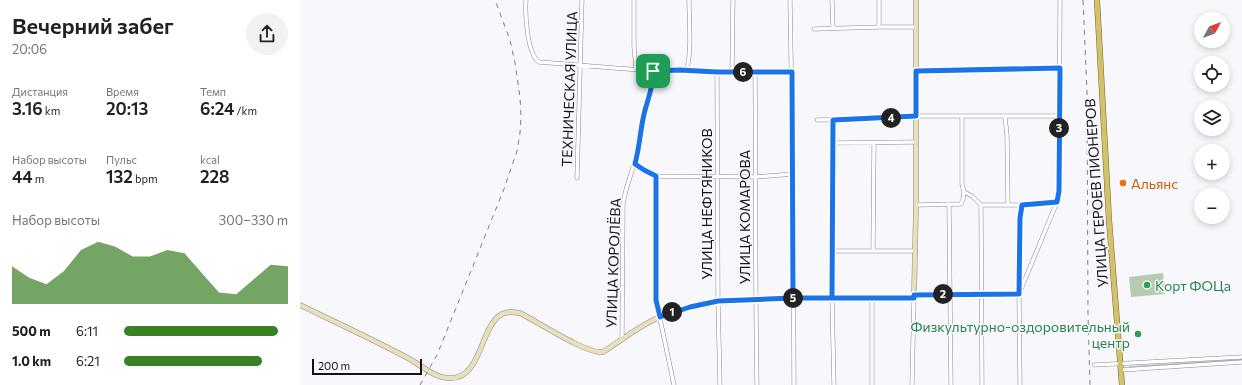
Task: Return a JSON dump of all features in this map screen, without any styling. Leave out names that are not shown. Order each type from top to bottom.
[{"type":"main road","name":"УЛИЦА ГЕРОЕВ ПИОНЕРОВ","points":[[1097,0],[1108,206],[1122,385]]},
{"type":"street","points":[[526,0],[528,34],[532,51],[536,60],[544,63],[581,64],[653,71],[687,70],[717,72],[792,72]]},
{"type":"street","name":"ТЕХНИЧЕСКАЯ УЛИЦА","points":[[577,178],[582,0]]},
{"type":"street","points":[[634,0],[634,46],[636,70]]},
{"type":"street","points":[[687,70],[690,51],[689,0]]},
{"type":"street","points":[[732,72],[733,0]]},
{"type":"street","points":[[790,0],[792,72],[794,385]]},
{"type":"street","points":[[832,0],[832,28]]},
{"type":"street","points":[[879,0],[879,27]]},
{"type":"street","points":[[912,385],[916,205],[916,0]]},
{"type":"street","points":[[1019,294],[1057,202],[1060,177],[1060,0]]},
{"type":"street","points":[[814,30],[832,28],[916,27]]},
{"type":"street","points":[[916,71],[1060,68]]},
{"type":"street","name":"УЛИЦА КОРОЛЁВА","points":[[622,340],[624,203],[626,190],[639,148],[643,118],[653,85],[653,71]]},
{"type":"street","name":"УЛИЦА НЕФТЯНИКОВ","points":[[717,72],[720,385]]},
{"type":"street","name":"УЛИЦА КОМАРОВА","points":[[754,72],[757,385]]},
{"type":"street","points":[[817,120],[916,116],[1059,116]]},
{"type":"street","points":[[916,205],[961,204],[964,192],[962,184],[962,116]]},
{"type":"street","points":[[1005,116],[1007,135],[1008,205]]},
{"type":"street","points":[[833,120],[832,298],[834,385]]},
{"type":"street","points":[[833,143],[916,142]]},
{"type":"street","points":[[872,251],[874,143]]},
{"type":"street","points":[[635,164],[656,176],[756,177],[793,174]]},
{"type":"street","points":[[656,176],[656,300],[674,385]]},
{"type":"street","points":[[964,192],[972,196],[981,205],[982,385]]},
{"type":"street","points":[[981,205],[1022,205],[1057,202]]},
{"type":"street","points":[[949,204],[951,385]]},
{"type":"street","points":[[1020,385],[1019,294],[1020,218],[1022,205]]},
{"type":"street","points":[[832,251],[915,251]]},
{"type":"street","points":[[300,305],[406,356],[428,371],[448,378],[457,377],[469,369],[478,356],[487,334],[496,318],[508,312],[520,313],[592,351],[603,352],[660,317],[690,307],[718,301],[793,298],[914,297],[949,294],[1019,294]]},
{"type":"street","points":[[872,298],[872,385]]},
{"type":"street","points":[[1094,365],[1242,357]]},
{"type":"street","points":[[1121,370],[1242,362]]},
{"type":"green space","name":"Корт ФОЦа","points":[[1163,273],[1165,294],[1131,297],[1129,277]]},
{"type":"green space","points":[[1242,359],[1242,362],[1129,367],[1129,366]]},
{"type":"railway","points":[[420,385],[437,355],[504,189],[517,151],[521,116],[520,97],[510,40],[495,0]]},
{"type":"railway","points":[[1083,0],[1087,91],[1088,314],[1090,385]]},
{"type":"place","name":"Альянс","points":[[1123,183]]},
{"type":"place","name":"Корт ФОЦа","points":[[1147,285]]},
{"type":"place","name":"Физкультурно-оздоровительный центр","points":[[1138,334]]},
{"type":"route","points":[[653,71],[653,85],[643,118],[635,164],[650,174],[656,176],[656,305],[660,317],[678,310],[718,301],[793,298],[832,298],[914,298],[914,295],[949,294],[1019,294],[1020,218],[1022,205],[1057,202],[1059,191],[1060,68],[916,71],[916,116],[833,120],[832,298],[793,298],[792,72],[653,71]]}]
